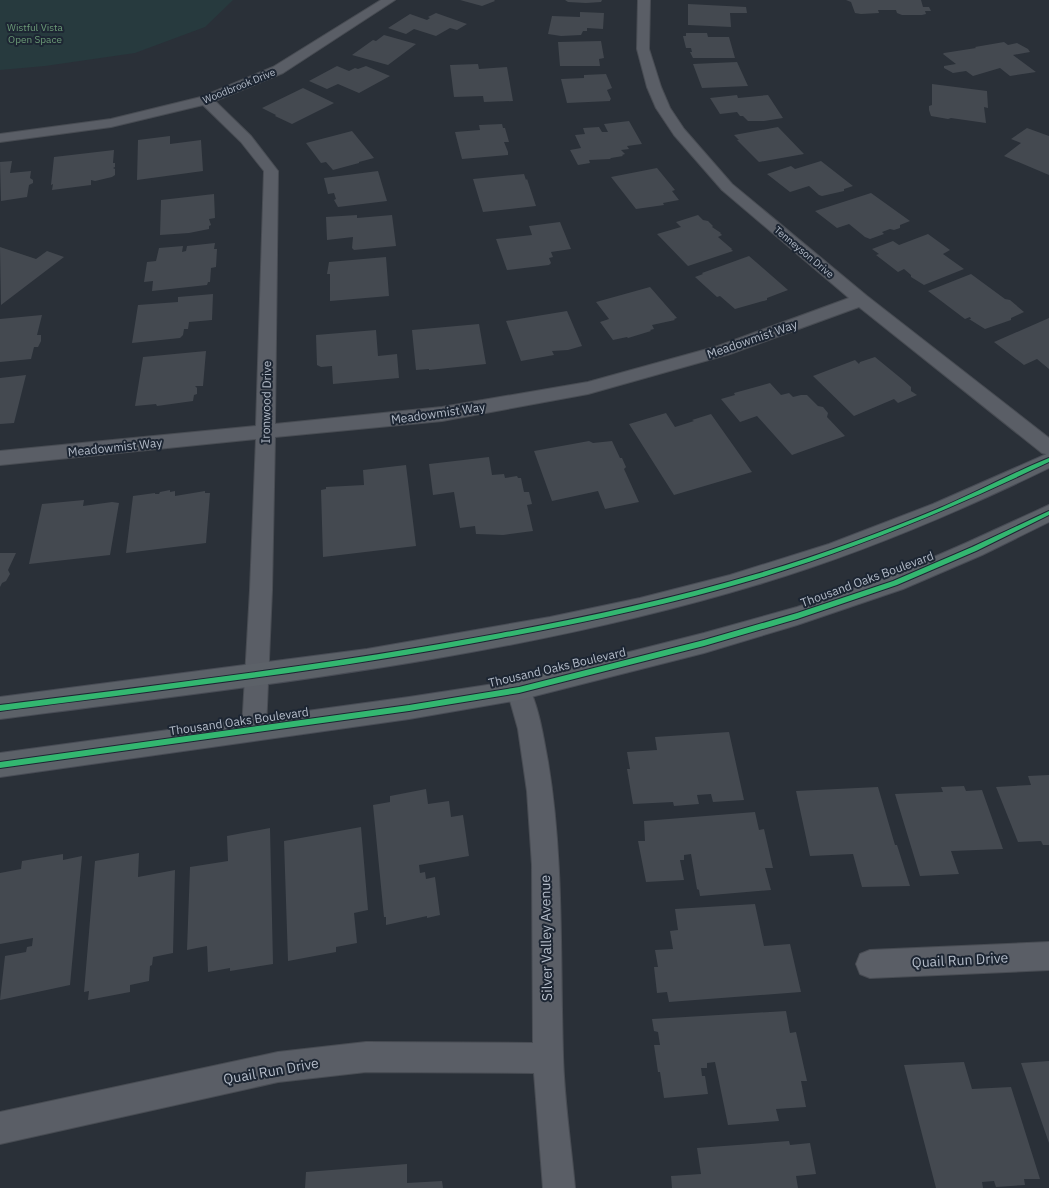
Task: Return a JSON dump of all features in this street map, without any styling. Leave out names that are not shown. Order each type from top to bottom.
[{"type":"main road","points":[[0,708],[420,652],[622,612],[731,584],[836,551],[938,511],[1049,460]]},
{"type":"main road","name":"Thousand Oaks Boulevard","points":[[0,765],[409,708],[520,690],[704,643],[895,583],[974,549],[1049,513]]},
{"type":"street","name":"Woodbrook Drive","points":[[0,138],[111,123],[206,100],[278,70],[389,0]]},
{"type":"street","name":"Tenneyson Drive","points":[[644,0],[643,49],[654,87],[663,108],[679,132],[727,187],[862,300],[1049,448]]},
{"type":"street","name":"Ironwood Drive","points":[[206,100],[246,140],[271,171],[266,431],[254,730]]},
{"type":"street","name":"Meadowmist Way","points":[[0,458],[442,414],[588,388],[724,350],[862,300]]},
{"type":"street","name":"Silver Valley Avenue","points":[[520,690],[530,730],[540,791],[545,865],[548,1058],[559,1188]]},
{"type":"street","name":"Quail Run Drive","points":[[870,964],[1049,956]]},
{"type":"street","name":"Quail Run Drive","points":[[0,1128],[278,1067],[366,1057],[548,1058]]},
{"type":"green space","name":"Wistful Vista Open Space","points":[[0,0],[233,0],[205,27],[135,53],[45,66],[0,70]]},
{"type":"building","points":[[460,0],[494,0],[495,1],[482,6]]},
{"type":"building","points":[[565,0],[602,0],[601,2],[586,3],[568,2]]},
{"type":"building","points":[[846,0],[921,0],[923,7],[929,7],[931,11],[925,11],[926,14],[922,15],[902,15],[897,13],[896,10],[878,10],[879,13],[861,14],[855,13],[851,2]]},
{"type":"building","points":[[688,4],[746,7],[747,13],[730,13],[731,27],[688,25]]},
{"type":"building","points":[[580,12],[604,13],[603,29],[587,28],[587,31],[583,31],[581,35],[561,36],[548,34],[552,16],[580,17]]},
{"type":"building","points":[[436,13],[467,24],[457,30],[450,28],[436,36],[414,29],[406,34],[388,28],[410,14],[427,20],[430,18],[428,17]]},
{"type":"building","points":[[686,33],[707,33],[708,37],[729,37],[735,58],[693,58],[690,52],[692,52],[691,48],[686,48],[683,36],[686,36]]},
{"type":"building","points":[[384,35],[416,44],[388,65],[352,55],[373,40],[376,41]]},
{"type":"building","points":[[601,41],[604,58],[599,59],[600,66],[560,66],[558,42]]},
{"type":"building","points":[[1004,42],[1008,45],[1017,43],[1028,49],[1030,52],[1013,55],[1036,72],[1010,76],[1000,68],[973,76],[966,71],[953,73],[944,68],[944,66],[956,64],[943,54],[944,53]]},
{"type":"building","points":[[737,62],[748,86],[702,88],[693,64]]},
{"type":"building","points":[[478,64],[479,69],[507,67],[513,101],[484,102],[483,96],[454,97],[450,65]]},
{"type":"building","points":[[337,66],[349,71],[366,66],[390,76],[359,93],[338,84],[327,89],[309,81]]},
{"type":"building","points":[[606,74],[612,88],[607,90],[611,99],[610,101],[567,103],[561,79],[584,78],[584,75]]},
{"type":"building","points":[[932,84],[987,91],[988,108],[984,107],[986,123],[931,116],[929,106],[932,105]]},
{"type":"building","points":[[303,88],[334,103],[292,124],[262,108]]},
{"type":"building","points":[[737,95],[738,98],[768,95],[783,118],[764,121],[748,121],[737,112],[720,114],[710,98]]},
{"type":"building","points":[[629,121],[642,144],[627,146],[629,149],[621,150],[625,154],[622,155],[623,156],[610,159],[589,160],[590,163],[578,165],[570,150],[581,148],[575,135],[585,134],[583,128],[599,127],[602,132],[608,132],[604,124]]},
{"type":"building","points":[[502,124],[503,128],[505,128],[509,142],[504,142],[508,155],[462,159],[455,132],[480,130],[479,125]]},
{"type":"building","points":[[778,127],[804,154],[759,162],[734,135]]},
{"type":"building","points":[[1027,128],[1049,136],[1049,175],[1004,156],[1021,143],[1011,139]]},
{"type":"building","points":[[352,131],[374,158],[333,170],[326,162],[321,163],[306,143]]},
{"type":"building","points":[[170,136],[170,144],[201,140],[203,171],[137,180],[138,140]]},
{"type":"building","points":[[114,150],[113,163],[115,163],[115,167],[113,168],[115,169],[115,175],[112,177],[95,181],[91,180],[91,185],[52,190],[53,184],[51,185],[54,157]]},
{"type":"building","points":[[12,161],[10,173],[31,171],[30,178],[33,180],[33,183],[29,185],[27,197],[1,201],[0,162]]},
{"type":"building","points":[[821,161],[853,186],[844,189],[844,191],[822,196],[809,186],[790,192],[767,174],[791,166],[795,169]]},
{"type":"building","points":[[657,168],[675,190],[672,191],[679,200],[663,203],[664,205],[636,209],[611,177]]},
{"type":"building","points":[[378,171],[387,201],[338,207],[334,200],[336,199],[334,193],[328,194],[324,178]]},
{"type":"building","points":[[524,174],[536,206],[483,212],[473,179]]},
{"type":"building","points":[[871,193],[910,221],[900,225],[900,228],[894,230],[890,229],[882,232],[884,234],[870,239],[865,237],[849,224],[837,228],[815,211]]},
{"type":"building","points":[[214,194],[215,218],[209,219],[211,225],[209,226],[209,229],[189,233],[160,235],[161,200]]},
{"type":"building","points":[[357,215],[357,218],[392,215],[396,246],[354,250],[352,248],[353,237],[327,240],[326,217]]},
{"type":"building","points":[[698,215],[703,220],[708,221],[713,226],[712,227],[721,233],[722,235],[718,237],[733,251],[688,266],[657,234],[681,227],[676,222]]},
{"type":"building","points":[[560,222],[571,249],[551,252],[553,257],[549,258],[551,263],[549,265],[507,270],[496,239],[532,235],[529,226]]},
{"type":"building","points":[[928,234],[950,250],[943,254],[964,269],[924,285],[911,277],[911,275],[904,269],[898,272],[876,255],[879,254],[872,249],[893,241],[899,245]]},
{"type":"building","points":[[215,243],[214,249],[217,249],[216,267],[211,268],[210,282],[208,282],[207,285],[152,291],[153,281],[144,282],[147,262],[156,261],[159,248],[183,246],[182,252],[186,251],[187,246]]},
{"type":"building","points":[[0,247],[36,259],[47,251],[64,257],[1,305]]},
{"type":"building","points":[[749,256],[788,290],[767,298],[767,300],[735,309],[720,296],[717,297],[695,277],[703,274],[702,273]]},
{"type":"building","points":[[386,257],[389,296],[330,301],[330,274],[327,274],[329,262]]},
{"type":"building","points":[[971,274],[1005,299],[1010,300],[1024,312],[1011,318],[1011,320],[985,329],[969,319],[971,319],[970,317],[965,319],[928,291]]},
{"type":"building","points":[[650,287],[677,318],[674,319],[675,320],[652,325],[654,329],[650,330],[651,331],[628,338],[613,340],[600,322],[609,319],[596,302]]},
{"type":"building","points":[[213,294],[212,320],[189,322],[188,329],[184,329],[183,335],[180,338],[132,343],[138,305],[178,302],[178,297]]},
{"type":"building","points":[[567,311],[582,346],[568,350],[552,351],[554,355],[521,361],[506,321]]},
{"type":"building","points":[[42,315],[37,335],[41,335],[41,341],[38,347],[34,347],[31,359],[0,362],[0,319]]},
{"type":"building","points":[[1049,318],[1049,369],[1037,359],[1024,365],[994,342]]},
{"type":"building","points":[[479,324],[486,364],[416,370],[412,330]]},
{"type":"building","points":[[376,330],[378,356],[397,354],[399,378],[333,384],[332,366],[321,367],[317,365],[316,335]]},
{"type":"building","points":[[206,351],[203,386],[195,386],[197,388],[197,394],[194,395],[193,401],[157,406],[156,404],[135,406],[143,357]]},
{"type":"building","points":[[875,357],[911,387],[911,391],[917,395],[898,403],[894,399],[854,416],[813,376],[855,360],[859,364],[860,362]]},
{"type":"building","points":[[26,375],[14,423],[0,424],[0,378]]},
{"type":"building","points":[[770,383],[781,395],[789,393],[793,397],[807,395],[818,406],[823,407],[828,413],[827,417],[845,436],[792,455],[757,416],[740,422],[721,399],[735,395],[734,393]]},
{"type":"building","points":[[666,413],[675,427],[711,414],[752,472],[674,495],[629,424]]},
{"type":"building","points":[[589,441],[593,443],[612,441],[626,467],[624,469],[639,502],[605,509],[598,491],[552,501],[534,451]]},
{"type":"building","points":[[489,457],[492,475],[504,474],[505,478],[517,476],[518,478],[521,478],[524,492],[529,492],[532,504],[527,505],[533,531],[503,535],[476,534],[475,526],[460,528],[454,492],[433,495],[429,464]]},
{"type":"building","points":[[406,465],[416,546],[323,557],[321,490],[326,489],[326,487],[364,485],[363,470]]},
{"type":"building","points":[[170,490],[170,492],[175,491],[175,496],[205,491],[205,493],[210,493],[206,543],[126,553],[133,496],[155,493],[159,494],[160,492]]},
{"type":"building","points":[[84,500],[83,506],[112,502],[119,503],[110,555],[29,564],[42,504]]},
{"type":"building","points":[[0,553],[16,553],[8,570],[10,574],[0,587]]},
{"type":"building","points":[[729,732],[744,800],[713,802],[711,794],[697,795],[699,804],[674,806],[673,802],[633,804],[627,769],[630,769],[627,752],[657,750],[655,737]]},
{"type":"building","points":[[1049,775],[1049,845],[1043,845],[1041,841],[1018,842],[996,787],[1031,785],[1028,776]]},
{"type":"building","points":[[964,786],[966,791],[982,790],[1003,849],[951,851],[959,874],[920,876],[895,794],[943,792],[941,787]]},
{"type":"building","points":[[878,787],[895,845],[897,845],[910,886],[862,887],[853,854],[810,856],[796,791]]},
{"type":"building","points":[[426,789],[428,804],[449,801],[451,817],[463,815],[469,856],[419,865],[420,873],[425,872],[426,879],[435,877],[440,915],[427,918],[427,916],[386,925],[373,805],[390,802],[390,796]]},
{"type":"building","points":[[755,812],[759,830],[764,829],[773,868],[765,868],[771,890],[700,896],[699,890],[697,889],[691,854],[684,855],[684,860],[680,860],[684,880],[646,882],[638,841],[645,841],[644,821]]},
{"type":"building","points":[[361,827],[368,910],[354,913],[357,943],[336,947],[336,952],[288,961],[284,841]]},
{"type":"building","points":[[270,828],[273,964],[230,971],[230,968],[208,972],[207,946],[187,950],[190,867],[228,861],[227,836]]},
{"type":"building","points":[[139,853],[138,877],[175,870],[173,953],[153,957],[152,965],[150,966],[149,981],[130,985],[130,992],[88,1000],[89,991],[84,992],[95,861]]},
{"type":"building","points":[[63,854],[63,860],[82,856],[70,985],[0,1000],[5,956],[26,952],[27,947],[32,946],[33,938],[0,944],[0,873],[21,869],[22,861]]},
{"type":"building","points":[[755,904],[764,946],[790,944],[801,992],[669,1002],[667,992],[657,993],[654,967],[658,967],[655,950],[673,949],[670,931],[678,930],[675,909]]},
{"type":"building","points":[[786,1011],[790,1033],[796,1032],[807,1081],[801,1081],[806,1107],[776,1109],[779,1121],[728,1125],[715,1062],[707,1063],[707,1068],[701,1068],[702,1076],[705,1076],[708,1094],[664,1098],[654,1045],[660,1045],[658,1032],[654,1031],[652,1019]]},
{"type":"building","points":[[1049,1061],[1049,1143],[1021,1063]]},
{"type":"building","points":[[964,1062],[972,1089],[1011,1087],[1040,1179],[1024,1179],[1025,1185],[996,1187],[994,1181],[982,1182],[983,1188],[936,1188],[904,1065]]},
{"type":"building","points":[[789,1141],[790,1145],[810,1143],[816,1174],[796,1176],[798,1188],[672,1188],[671,1176],[701,1174],[697,1148]]},
{"type":"building","points":[[407,1164],[407,1183],[442,1181],[443,1188],[305,1188],[306,1172]]},
{"type":"cycle path","points":[[0,708],[367,659],[550,627],[640,607],[730,584],[836,550],[940,510],[1049,460]]},
{"type":"cycle path","points":[[0,765],[409,708],[519,690],[704,643],[797,616],[895,583],[974,549],[1049,513]]}]
